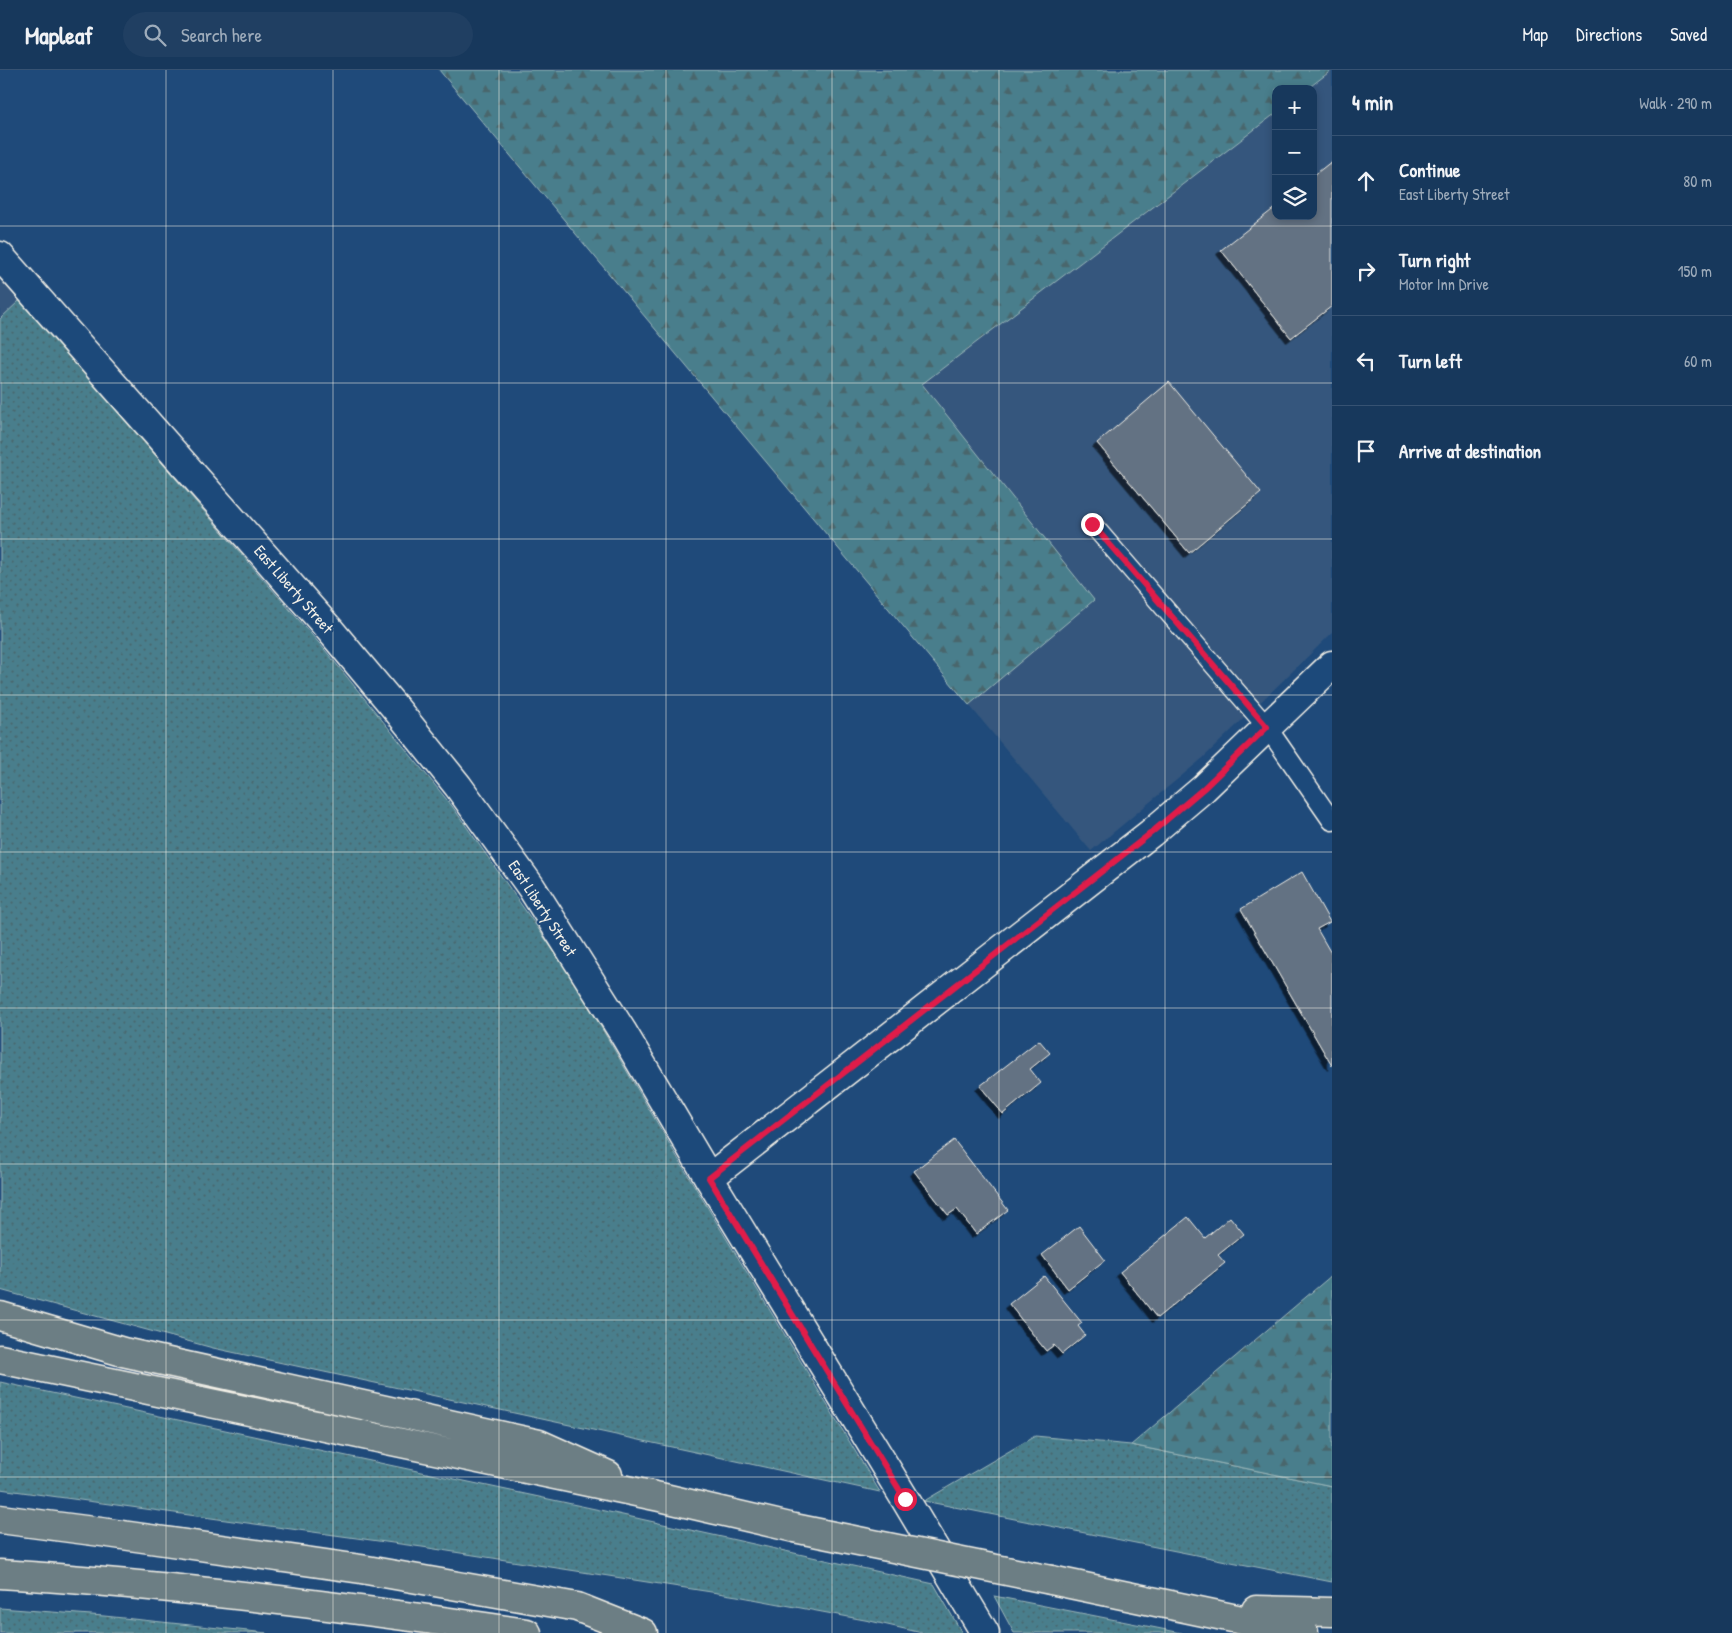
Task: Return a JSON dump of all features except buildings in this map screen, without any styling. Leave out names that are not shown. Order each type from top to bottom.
[{"type":"highway","points":[[0,1316],[123,1352],[539,1444],[660,1498]]},
{"type":"highway","points":[[0,1359],[794,1528],[1304,1633]]},
{"type":"highway","points":[[0,1519],[361,1569],[538,1600],[577,1607],[643,1633]]},
{"type":"highway","points":[[0,1574],[89,1579],[351,1608],[527,1633]]},
{"type":"highway","points":[[1182,1607],[1332,1612]]},
{"type":"street","name":"East Liberty Street","points":[[0,256],[330,630],[458,786],[531,887],[622,1031],[985,1633]]},
{"type":"street","points":[[709,1178],[1151,833],[1204,788],[1331,669]]},
{"type":"lane","points":[[1092,524],[1267,727],[1332,822]]},
{"type":"shaded area","points":[[1332,70],[1332,633],[1203,758],[1091,851],[969,705],[1093,599],[922,384],[1272,116],[1272,220],[1317,220],[1317,85],[1312,85]]},
{"type":"shaded area","points":[[0,277],[20,300],[0,319]]},
{"type":"green space","points":[[439,70],[1332,70],[1312,85],[1272,85],[1272,116],[922,384],[1094,600],[969,705]]},
{"type":"green space","points":[[20,300],[325,650],[452,806],[570,974],[683,1167],[880,1492],[213,1348],[0,1290],[0,319]]},
{"type":"green space","points":[[1332,1275],[1332,1486],[1131,1445]]},
{"type":"green space","points":[[0,1382],[600,1510],[934,1584],[962,1633],[922,1633],[870,1621],[737,1596],[422,1547],[0,1489]]},
{"type":"green space","points":[[1035,1436],[1131,1445],[1332,1486],[1332,1582],[924,1501]]},
{"type":"green space","points":[[994,1596],[1182,1633],[1014,1633]]},
{"type":"green space","points":[[0,1608],[104,1616],[267,1633],[0,1633]]},
{"type":"route","points":[[905,1499],[709,1178],[1151,833],[1204,788],[1267,727],[1092,524]]}]
